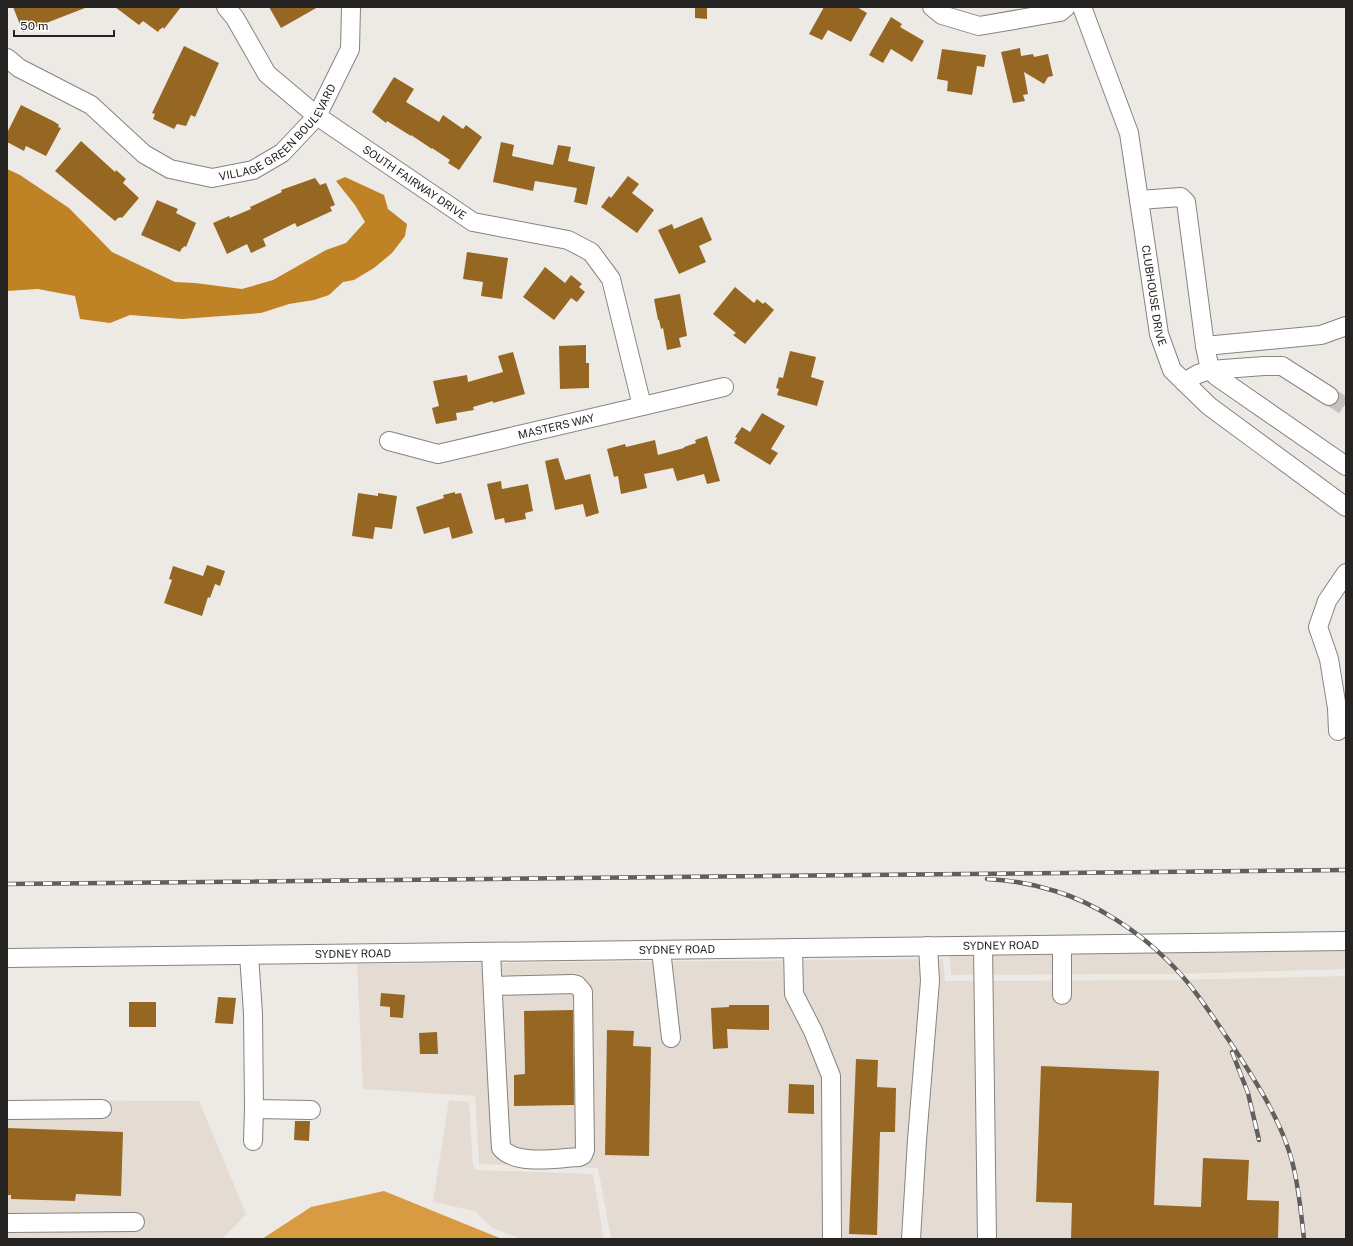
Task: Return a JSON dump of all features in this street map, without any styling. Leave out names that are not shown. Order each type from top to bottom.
[{"type":"street","name":"SOUTH FAIRWAY DRIVE","points":[[226,7],[235,18],[267,74],[317,116],[473,222],[568,240],[591,252],[611,279],[642,406]]},
{"type":"street","name":"VILLAGE GREEN BOULEVARD","points":[[7,58],[19,68],[91,105],[144,154],[170,169],[212,178],[253,170],[282,153],[317,116],[350,49],[352,7]]},
{"type":"street","points":[[932,7],[942,16],[979,26],[1060,12],[1066,7]]},
{"type":"street","name":"CLUBHOUSE DRIVE","points":[[1082,7],[1128,133],[1159,334],[1172,370],[1209,406],[1346,507]]},
{"type":"street","points":[[1139,200],[1181,197],[1186,202],[1205,346],[1210,370],[1216,376],[1346,466]]},
{"type":"street","points":[[1205,346],[1321,335],[1346,326]]},
{"type":"street","points":[[1184,382],[1198,374],[1210,370],[1282,366],[1329,396]]},
{"type":"street","name":"MASTERS WAY","points":[[389,441],[438,454],[724,386]]},
{"type":"street","points":[[1338,731],[1337,708],[1329,659],[1318,627],[1327,601],[1346,573]]},
{"type":"street","name":"SYDNEY ROAD","points":[[7,958],[1346,941]]},
{"type":"street","points":[[1062,945],[1062,995]]},
{"type":"street","points":[[911,1239],[917,1140],[930,981],[928,946]]},
{"type":"street","points":[[983,946],[987,1239]]},
{"type":"street","points":[[793,948],[794,994],[813,1031],[831,1076],[832,1239]]},
{"type":"street","points":[[661,950],[671,1038]]},
{"type":"street","points":[[491,952],[501,1148],[508,1154],[517,1158],[534,1159],[579,1157],[583,1155],[585,1150],[583,992],[577,985],[573,984],[493,986]]},
{"type":"street","points":[[249,955],[253,1013],[253,1141]]},
{"type":"street","points":[[7,1110],[102,1109]]},
{"type":"street","points":[[254,1109],[312,1110]]},
{"type":"street","points":[[7,1223],[135,1222]]},
{"type":"shaded area","points":[[7,169],[20,175],[69,208],[112,252],[175,282],[242,289],[273,280],[326,250],[346,243],[365,222],[355,205],[336,181],[345,177],[384,195],[388,209],[407,224],[405,236],[392,253],[374,268],[354,280],[343,282],[329,295],[314,300],[289,304],[261,313],[182,319],[130,315],[110,323],[80,319],[75,296],[38,289],[7,291]]},
{"type":"shaded area","points":[[1346,949],[1346,969],[1174,974],[951,975],[950,958],[947,954]]},
{"type":"shaded area","points":[[943,959],[945,981],[1173,980],[1346,976],[1346,1239],[611,1239],[598,1168],[479,1164],[475,1096],[363,1089],[357,964]]},
{"type":"shaded area","points":[[7,1100],[199,1101],[246,1214],[222,1239],[7,1239]]},
{"type":"shaded area","points":[[449,1100],[469,1102],[473,1165],[476,1170],[593,1174],[604,1239],[520,1239],[491,1227],[475,1211],[433,1202]]},
{"type":"shaded area","points":[[384,1191],[502,1239],[262,1239],[311,1207]]},
{"type":"building","points":[[13,7],[85,7],[85,8],[23,32]]},
{"type":"building","points":[[115,7],[181,7],[164,29],[163,27],[158,32],[143,21],[139,25]]},
{"type":"building","points":[[269,7],[318,7],[281,28]]},
{"type":"building","points":[[695,7],[707,7],[707,19],[695,18]]},
{"type":"building","points":[[824,7],[857,7],[867,13],[851,42],[828,30],[822,40],[809,34]]},
{"type":"building","points":[[891,17],[902,24],[900,27],[924,41],[912,62],[891,49],[883,63],[869,55]]},
{"type":"building","points":[[184,46],[219,63],[195,117],[191,115],[186,126],[177,124],[174,129],[153,119],[155,114],[152,113]]},
{"type":"building","points":[[1020,48],[1021,56],[1033,54],[1034,57],[1048,54],[1053,76],[1048,77],[1044,84],[1024,72],[1028,94],[1023,95],[1025,101],[1013,103],[1001,52]]},
{"type":"building","points":[[942,49],[986,55],[984,67],[977,66],[972,95],[947,91],[948,81],[937,79]]},
{"type":"building","points":[[394,77],[414,89],[406,102],[439,122],[443,115],[463,129],[466,125],[482,137],[459,170],[448,163],[450,160],[432,148],[387,121],[386,123],[372,112]]},
{"type":"building","points":[[21,105],[55,122],[59,125],[58,127],[61,128],[46,156],[26,146],[24,151],[7,142],[7,133]]},
{"type":"building","points":[[81,141],[115,172],[116,170],[126,179],[123,183],[139,198],[122,218],[120,217],[115,221],[55,171]]},
{"type":"building","points":[[501,142],[514,145],[512,156],[553,165],[558,145],[571,147],[568,161],[595,167],[587,205],[574,202],[577,188],[535,181],[533,191],[493,182]]},
{"type":"building","points":[[628,176],[639,184],[632,193],[654,210],[637,233],[601,207],[609,196],[611,198]]},
{"type":"building","points":[[315,178],[320,185],[326,183],[335,205],[330,207],[332,211],[297,227],[295,223],[263,239],[266,246],[251,253],[247,244],[227,254],[213,223],[251,209],[250,207],[282,192],[281,190]]},
{"type":"building","points":[[157,200],[178,209],[176,213],[196,223],[186,247],[184,246],[180,252],[141,235]]},
{"type":"building","points":[[702,217],[712,240],[699,246],[706,262],[679,274],[658,230],[672,224],[674,229]]},
{"type":"building","points":[[467,252],[508,258],[502,299],[481,296],[483,282],[463,279]]},
{"type":"building","points":[[545,267],[565,283],[571,275],[582,284],[579,287],[585,292],[577,302],[571,298],[554,320],[523,297]]},
{"type":"building","points":[[735,287],[754,303],[757,299],[763,304],[765,302],[774,310],[745,344],[733,335],[736,333],[713,314]]},
{"type":"building","points":[[680,294],[687,336],[679,338],[681,347],[667,350],[663,328],[661,329],[658,320],[654,299]]},
{"type":"building","points":[[586,345],[586,363],[589,363],[589,388],[560,389],[559,346]]},
{"type":"building","points":[[790,351],[816,357],[811,377],[824,381],[817,406],[777,395],[779,389],[776,388],[779,377],[783,378]]},
{"type":"building","points":[[513,352],[525,394],[473,407],[474,410],[456,413],[457,420],[436,424],[432,408],[439,406],[433,381],[467,375],[468,382],[503,372],[498,356]]},
{"type":"building","points":[[762,413],[785,426],[771,449],[778,453],[770,465],[734,443],[737,438],[735,437],[742,427],[750,432]]},
{"type":"building","points":[[707,436],[720,481],[707,484],[704,474],[677,481],[673,468],[644,474],[647,488],[621,494],[618,476],[614,477],[607,449],[625,444],[626,447],[655,440],[658,455],[684,448],[696,443],[695,440]]},
{"type":"building","points":[[558,458],[565,480],[590,474],[599,513],[586,517],[583,504],[555,510],[545,461]]},
{"type":"building","points":[[501,481],[502,489],[528,484],[533,511],[525,513],[526,519],[505,523],[504,518],[495,520],[487,484]]},
{"type":"building","points":[[455,492],[455,494],[461,493],[473,533],[452,539],[449,527],[424,534],[416,507],[444,498],[443,495]]},
{"type":"building","points":[[358,493],[378,496],[378,493],[397,496],[392,529],[375,527],[373,539],[352,536]]},
{"type":"building","points":[[207,565],[225,571],[220,586],[215,584],[210,598],[208,597],[202,616],[164,603],[172,580],[169,579],[173,566],[203,576]]},
{"type":"building","points":[[381,993],[405,995],[403,1018],[390,1017],[390,1007],[380,1006]]},
{"type":"building","points":[[218,997],[236,998],[233,1024],[215,1023]]},
{"type":"building","points":[[129,1002],[156,1002],[156,1027],[129,1027]]},
{"type":"building","points":[[729,1005],[769,1005],[769,1030],[727,1029],[728,1048],[713,1049],[711,1008],[729,1007]]},
{"type":"building","points":[[573,1010],[574,1105],[514,1106],[514,1075],[525,1074],[524,1011]]},
{"type":"building","points":[[607,1030],[634,1031],[633,1046],[651,1047],[649,1156],[605,1155]]},
{"type":"building","points":[[437,1032],[438,1054],[420,1054],[419,1033]]},
{"type":"building","points":[[856,1059],[878,1060],[877,1087],[896,1088],[895,1132],[880,1132],[877,1235],[849,1234]]},
{"type":"building","points":[[1041,1066],[1159,1071],[1154,1205],[1201,1207],[1203,1158],[1249,1160],[1247,1200],[1279,1201],[1278,1239],[1071,1239],[1072,1203],[1036,1202]]},
{"type":"building","points":[[789,1084],[814,1085],[814,1114],[788,1113]]},
{"type":"building","points":[[295,1121],[310,1121],[309,1141],[294,1140]]},
{"type":"building","points":[[7,1128],[123,1132],[121,1196],[76,1194],[75,1201],[11,1199],[11,1195],[7,1195]]},
{"type":"tunnel","points":[[1329,396],[1346,407]]},
{"type":"railway","points":[[7,884],[1346,870]]},
{"type":"railway","points":[[987,879],[1012,881],[1038,886],[1070,896],[1100,910],[1156,949],[1184,978],[1228,1039],[1273,1113],[1287,1145],[1292,1161],[1300,1200],[1304,1239]]},
{"type":"railway","points":[[1232,1052],[1248,1093],[1259,1140]]}]
